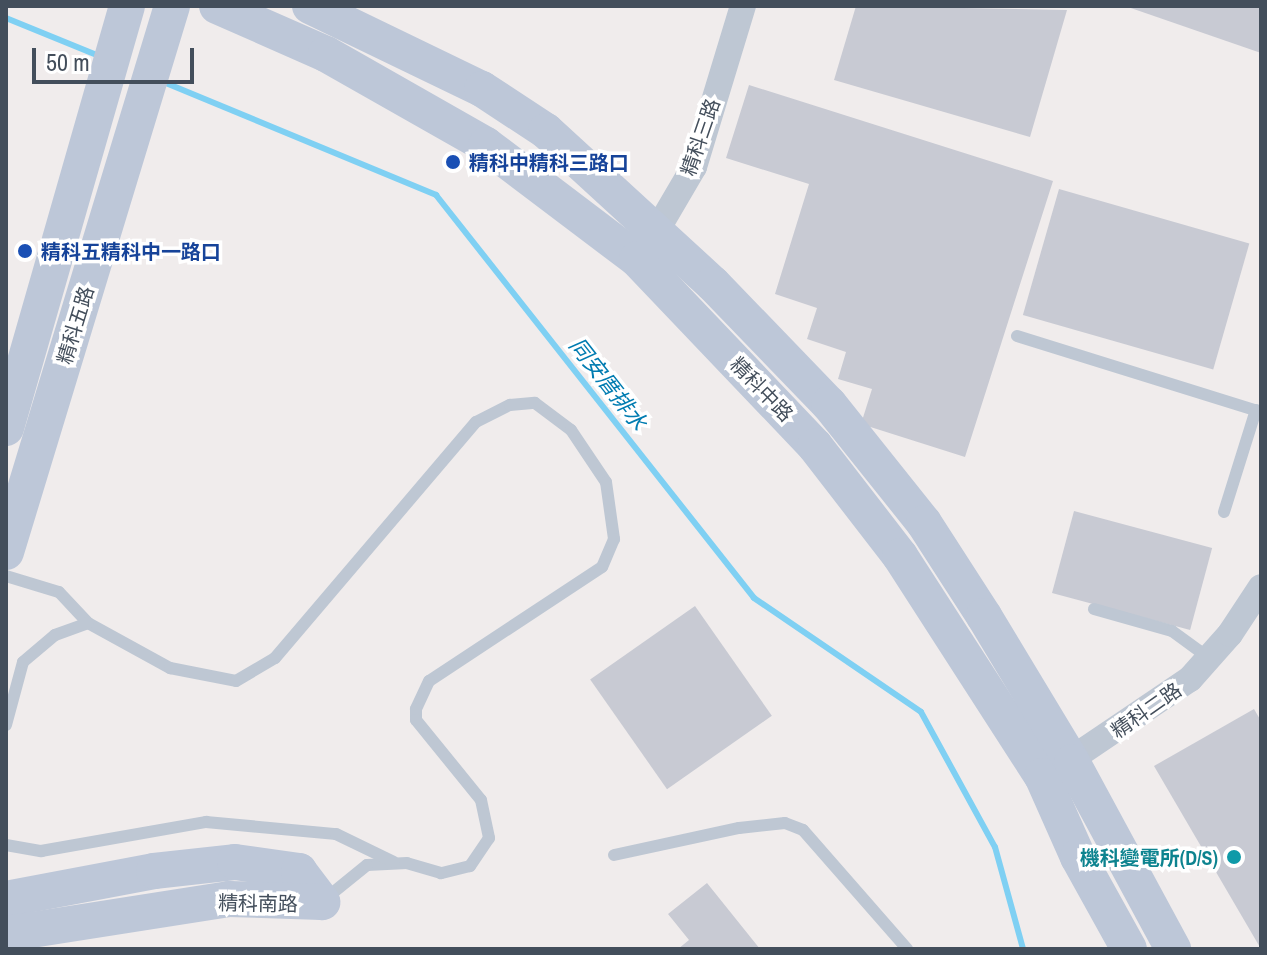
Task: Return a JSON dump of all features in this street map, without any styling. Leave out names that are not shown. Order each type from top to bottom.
[{"type":"street","name":"精科五路","points":[[6,428],[127,6]]},
{"type":"street","name":"精科五路","points":[[6,552],[172,6]]},
{"type":"street","name":"精科中路","points":[[217,6],[326,54],[486,145],[648,245]]},
{"type":"street","name":"精科中路","points":[[310,6],[482,89],[546,131],[648,245],[863,504],[1057,769],[1173,949]]},
{"type":"street","name":"精科三路","points":[[648,245],[694,167],[743,6]]},
{"type":"street","name":"精科二路","points":[[1057,769],[1160,704],[1209,658],[1261,587]]},
{"type":"street","name":"精科中路","points":[[1057,769],[1078,857],[1129,949]]},
{"type":"street","name":"精科南路","points":[[6,899],[154,871],[235,862],[299,871],[322,902]]},
{"type":"street","name":"精科南路","points":[[6,934],[229,899],[322,902]]},
{"type":"lane","points":[[1017,336],[1258,411],[1224,512]]},
{"type":"lane","points":[[6,576],[59,592],[88,623],[170,668],[236,681],[275,658],[476,422],[510,405],[535,403],[571,430],[606,482],[614,539],[602,567],[429,681],[416,720],[481,800],[489,838],[470,866],[441,873],[396,863],[336,834],[206,822],[41,851],[6,845]]},
{"type":"lane","points":[[1094,609],[1172,631],[1209,658]]},
{"type":"lane","points":[[6,725],[23,662],[55,635],[88,623]]},
{"type":"lane","points":[[614,855],[785,823],[803,830],[907,949]]},
{"type":"lane","points":[[322,902],[367,865],[396,863]]},
{"type":"building","points":[[856,6],[1067,10],[1030,137],[834,80]]},
{"type":"building","points":[[1125,6],[1261,6],[1261,53]]},
{"type":"building","points":[[749,85],[1053,181],[965,457],[861,424],[872,389],[838,379],[846,352],[807,339],[817,308],[775,294],[809,184],[726,158]]},
{"type":"building","points":[[1059,189],[1249,244],[1213,370],[1023,315]]},
{"type":"building","points":[[1074,511],[1212,548],[1190,630],[1052,593]]},
{"type":"building","points":[[695,606],[772,716],[667,789],[590,679]]},
{"type":"building","name":"機科變電所(D/S)","points":[[1254,709],[1261,721],[1261,949],[1154,766]]},
{"type":"building","points":[[707,883],[760,949],[678,949],[689,940],[668,914]]},
{"type":"waterway","name":"同安厝排水","points":[[6,18],[99,56]]},
{"type":"waterway","name":"同安厝排水","points":[[161,81],[436,195],[754,598],[921,712],[995,847],[1023,949]]},
{"type":"place","name":"精科中精科三路口","points":[[453,162]]},
{"type":"place","name":"精科五精科中一路口","points":[[25,251]]},
{"type":"place","name":"機科變電所(D/S)","points":[[1234,857]]}]
